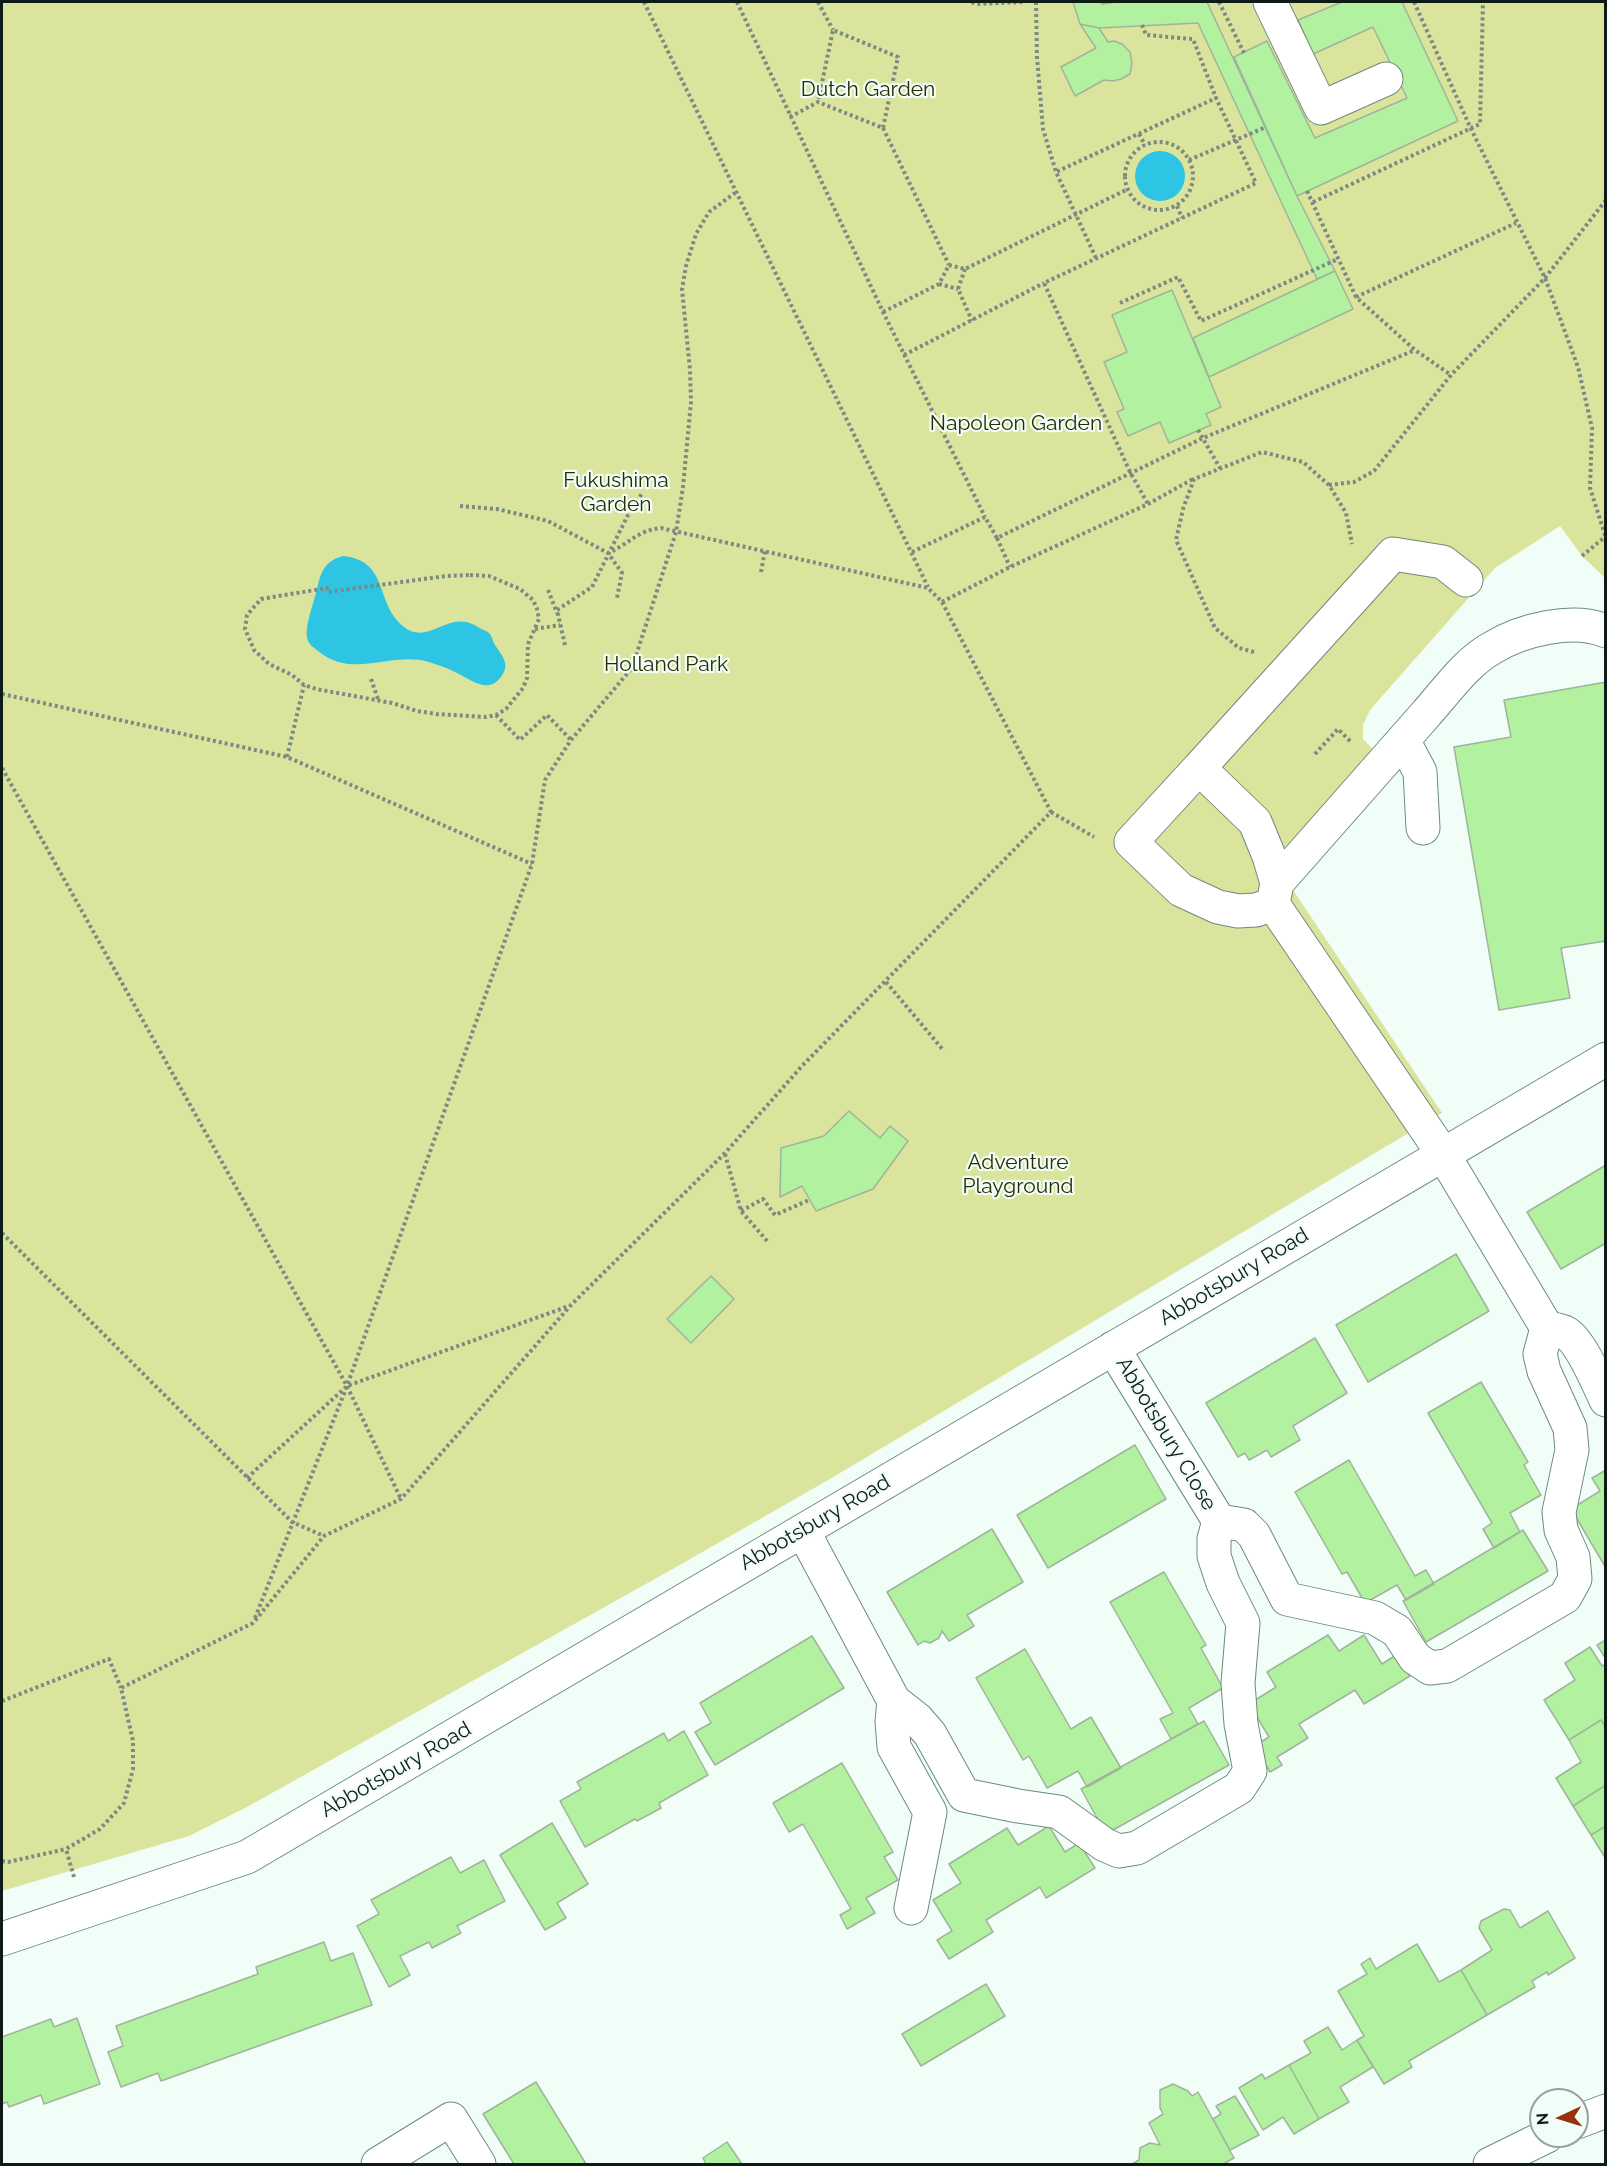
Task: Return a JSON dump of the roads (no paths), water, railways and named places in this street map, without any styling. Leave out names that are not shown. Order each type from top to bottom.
[{"type":"street","points":[[1270,2],[1321,108],[1386,79]]},
{"type":"street","points":[[1466,580],[1443,562],[1393,554],[1131,842],[1181,890],[1218,907],[1238,911],[1257,910],[1275,893],[1402,740],[1473,661],[1492,648],[1523,634],[1557,626],[1594,626],[1605,631]]},
{"type":"street","points":[[1402,740],[1420,771],[1423,828]]},
{"type":"street","points":[[1200,768],[1255,822],[1269,856],[1275,893],[1443,1154],[1547,1328],[1566,1333],[1578,1346],[1605,1400]]},
{"type":"street","name":"Abbotsbury Road","points":[[2,1939],[248,1857],[1605,1059]]},
{"type":"street","points":[[930,1812],[964,1795],[1059,1812],[1105,1845],[1119,1851],[1137,1848],[1239,1788],[1250,1771],[1241,1724],[1238,1683],[1243,1623],[1287,1599],[1375,1618],[1396,1632],[1415,1658],[1430,1668],[1447,1666],[1565,1597],[1575,1579],[1573,1557],[1561,1530],[1559,1512],[1572,1450],[1570,1428],[1544,1371],[1540,1354],[1547,1328]]},
{"type":"street","name":"Abbotsbury Close","points":[[1113,1348],[1219,1521],[1214,1539],[1214,1556],[1223,1583],[1243,1623]]},
{"type":"street","points":[[1570,1428],[1605,1409]]},
{"type":"street","name":"Abbotsbury Close","points":[[1219,1521],[1244,1525],[1254,1535],[1287,1599]]},
{"type":"street","points":[[803,1530],[894,1701],[917,1719],[930,1734],[964,1795]]},
{"type":"street","points":[[894,1701],[892,1721],[894,1747],[930,1812],[911,1908]]},
{"type":"street","points":[[1589,2117],[1605,2111]]},
{"type":"street","points":[[378,2164],[451,2119],[479,2164]]},
{"type":"street","points":[[1490,2164],[1529,2145]]},
{"type":"water","points":[[1155,151],[1165,151],[1178,158],[1185,171],[1185,181],[1178,194],[1165,201],[1155,201],[1146,197],[1139,190],[1135,181],[1135,171],[1139,162],[1146,155]]},
{"type":"water","points":[[343,556],[358,560],[368,566],[375,574],[395,617],[411,631],[417,633],[430,631],[455,622],[462,622],[488,632],[504,660],[505,668],[501,677],[492,684],[481,685],[432,663],[403,659],[346,664],[332,660],[318,651],[307,637],[310,613],[322,572],[328,564]]},
{"type":"park label","name":"Dutch Garden","points":[[868,90]]},
{"type":"park label","name":"Napoleon Garden","points":[[1016,424]]},
{"type":"park label","name":"Fukushima Garden","points":[[616,493]]},
{"type":"park label","name":"Holland Park","points":[[666,665]]},
{"type":"park label","name":"Adventure Playground","points":[[1018,1175]]}]
